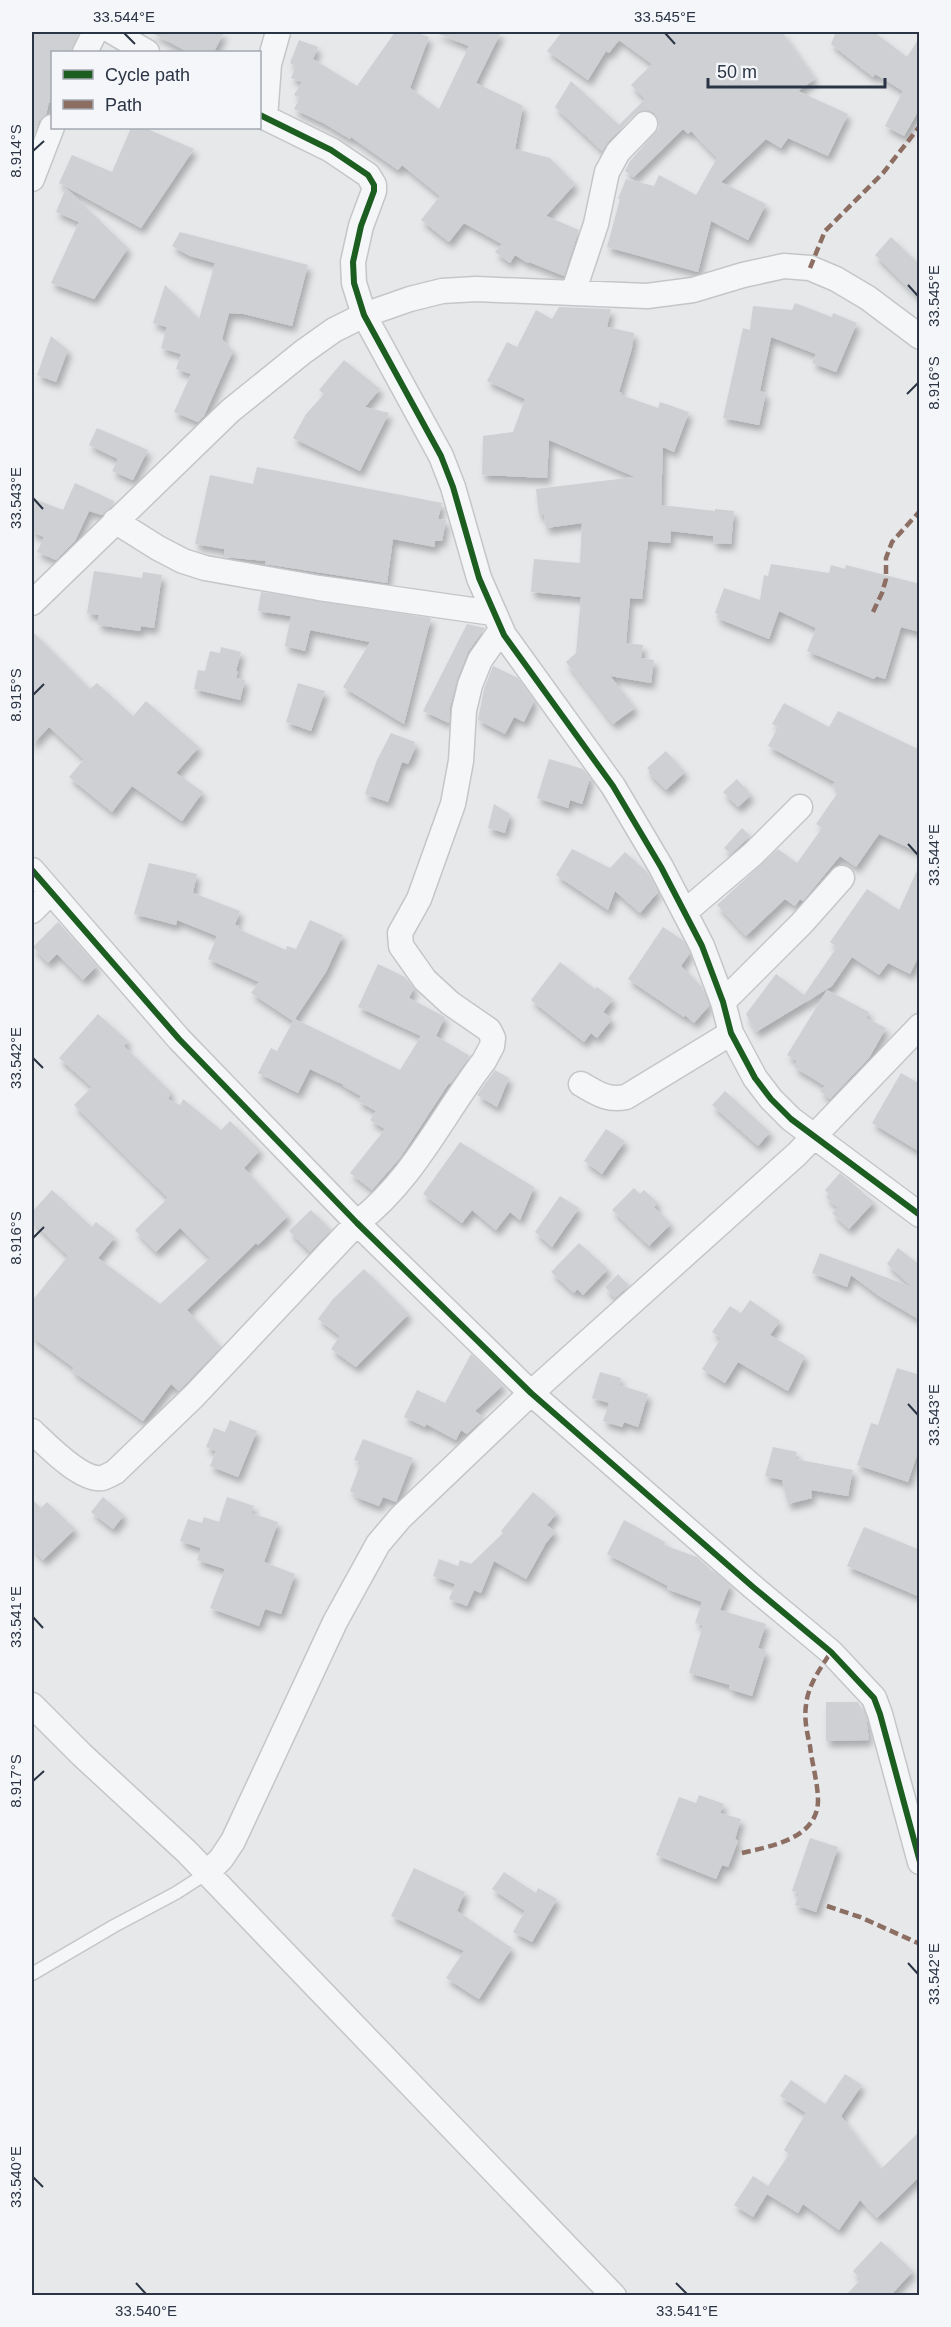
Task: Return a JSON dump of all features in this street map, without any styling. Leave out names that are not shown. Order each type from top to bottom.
[{"type":"street","points":[[86,51],[95,32]]},
{"type":"street","points":[[113,32],[145,51]]},
{"type":"street","points":[[278,32],[268,64],[262,116],[331,150],[368,175],[374,185],[353,262],[354,283],[364,315],[441,456],[460,509],[479,578],[497,621],[518,658],[613,786],[686,911],[723,1002],[731,1033],[755,1078],[771,1100],[813,1138],[847,1160],[920,1215]]},
{"type":"street","points":[[573,293],[596,224],[607,172],[618,152],[645,124]]},
{"type":"street","points":[[32,179],[51,129]]},
{"type":"street","points":[[32,603],[230,411],[318,340],[364,315],[410,298],[442,291],[476,289],[647,296],[693,290],[784,266],[810,268],[836,279],[868,298],[920,337]]},
{"type":"street","points":[[116,521],[158,548],[183,561],[205,568],[497,621]]},
{"type":"street","points":[[32,1431],[77,1471],[90,1477],[103,1478],[115,1472],[194,1396],[357,1223],[405,1177],[492,1046],[493,1038],[489,1030],[450,1003],[425,980],[401,946],[400,933],[419,899],[450,815],[459,780],[464,710],[470,685],[497,621]]},
{"type":"street","points":[[686,911],[753,854],[800,807]]},
{"type":"street","points":[[32,870],[179,1039],[357,1223],[531,1393],[831,1652],[864,1685],[874,1698],[880,1714],[920,1862]]},
{"type":"street","points":[[723,1002],[802,923],[842,878]]},
{"type":"street","points":[[32,911],[51,892]]},
{"type":"street","points":[[207,1873],[233,1841],[335,1622],[378,1544],[400,1518],[531,1393],[813,1138],[920,1026]]},
{"type":"street","points":[[581,1084],[604,1098],[626,1097],[731,1033]]},
{"type":"street","points":[[32,1705],[207,1873],[614,2295]]},
{"type":"lane","points":[[32,1974],[176,1893],[207,1873]]},
{"type":"building","points":[[32,32],[79,32],[71,51],[51,51],[51,103],[49,102],[46,115],[39,121],[32,141]]},
{"type":"building","points":[[150,32],[224,32],[214,51],[186,51]]},
{"type":"building","points":[[395,32],[415,32],[429,37],[410,88],[439,109],[469,46],[434,32],[501,32],[476,83],[523,106],[515,149],[550,158],[575,184],[546,216],[579,230],[564,276],[528,263],[515,255],[510,263],[495,252],[502,244],[464,223],[449,242],[421,220],[440,196],[402,165],[398,170],[351,137],[350,139],[294,109],[300,98],[294,95],[302,82],[291,78],[296,66],[290,63],[299,40],[318,47],[313,59],[357,86]]},
{"type":"building","points":[[562,32],[782,32],[815,79],[798,91],[848,114],[828,156],[788,138],[781,148],[766,139],[721,182],[766,204],[748,240],[711,221],[698,272],[607,247],[620,199],[618,199],[626,179],[654,186],[659,175],[696,195],[717,158],[691,131],[688,134],[683,129],[634,177],[625,171],[630,161],[659,128],[659,121],[654,113],[648,110],[635,114],[602,151],[555,107],[571,81],[619,125],[645,99],[631,85],[652,64],[619,40],[609,53],[606,51],[588,80],[547,51]]},
{"type":"building","points":[[836,32],[874,32],[907,57],[920,37],[920,108],[904,136],[885,126],[903,91],[875,74],[873,77],[831,44]]},
{"type":"building","points":[[131,129],[147,129],[194,149],[141,228],[59,183],[72,155],[112,172]]},
{"type":"building","points":[[66,188],[128,248],[94,299],[51,283],[79,222],[56,212]]},
{"type":"building","points":[[180,232],[308,265],[292,326],[244,314],[229,313],[222,339],[233,351],[204,416],[198,422],[174,412],[191,374],[176,369],[181,354],[161,348],[167,327],[153,323],[165,285],[199,319],[215,263],[190,256],[172,246]]},
{"type":"building","points":[[891,237],[920,265],[920,299],[875,255]]},
{"type":"building","points":[[795,303],[832,317],[833,313],[857,323],[836,372],[812,363],[816,354],[771,337],[760,391],[766,393],[759,425],[723,418],[743,328],[750,330],[753,306],[792,310]]},
{"type":"building","points":[[559,307],[611,309],[607,327],[634,333],[619,392],[622,393],[621,395],[658,408],[660,402],[689,412],[674,452],[663,447],[661,505],[734,511],[731,544],[713,543],[713,536],[671,531],[670,543],[648,541],[642,599],[630,598],[626,643],[643,645],[641,658],[654,660],[651,683],[610,676],[635,708],[613,724],[566,662],[576,653],[581,597],[531,592],[534,559],[580,563],[582,523],[546,528],[544,515],[539,515],[536,489],[635,477],[549,440],[547,478],[482,475],[483,436],[513,432],[525,399],[487,381],[507,342],[517,347],[536,310],[552,319]]},
{"type":"building","points":[[51,336],[68,350],[56,382],[37,375]]},
{"type":"building","points":[[344,360],[380,389],[365,407],[389,413],[360,471],[293,438],[306,414],[324,394],[319,390]]},
{"type":"building","points":[[97,428],[148,450],[133,480],[112,471],[118,459],[89,445]]},
{"type":"building","points":[[257,467],[442,503],[438,519],[446,520],[442,541],[435,541],[435,547],[393,539],[387,583],[265,564],[266,561],[224,557],[224,549],[195,544],[210,475],[253,484]]},
{"type":"building","points":[[75,483],[114,501],[113,505],[102,515],[89,511],[75,541],[56,560],[37,552],[44,537],[32,532],[32,498],[63,510]]},
{"type":"building","points":[[771,564],[829,573],[831,565],[845,569],[846,565],[920,584],[920,632],[901,627],[885,679],[876,676],[874,679],[807,651],[816,628],[779,611],[769,639],[717,618],[718,614],[715,613],[724,588],[760,600],[764,575],[768,576]]},
{"type":"building","points":[[94,571],[142,578],[143,572],[162,575],[154,628],[141,626],[140,631],[98,625],[99,615],[87,613]]},
{"type":"building","points":[[261,592],[431,618],[404,724],[343,687],[370,642],[310,630],[305,651],[285,646],[291,616],[258,611]]},
{"type":"building","points":[[467,624],[485,628],[468,652],[457,680],[450,707],[449,723],[423,711]]},
{"type":"building","points":[[32,631],[90,689],[97,683],[133,716],[146,701],[199,747],[176,773],[203,792],[182,821],[132,786],[112,812],[69,777],[84,759],[49,727],[32,745]]},
{"type":"building","points":[[221,647],[241,652],[236,671],[238,671],[236,678],[245,680],[240,700],[194,689],[198,670],[205,671],[210,651],[220,653]]},
{"type":"building","points":[[493,666],[518,678],[534,701],[524,722],[514,717],[505,734],[478,720],[484,689]]},
{"type":"building","points":[[298,683],[325,691],[311,731],[286,722]]},
{"type":"building","points":[[784,703],[829,727],[838,711],[920,750],[920,853],[879,834],[856,867],[840,856],[803,901],[800,899],[795,906],[785,899],[746,936],[717,905],[778,849],[797,863],[822,828],[816,824],[839,791],[832,786],[835,782],[768,746],[778,727],[772,724]]},
{"type":"building","points":[[391,733],[415,742],[416,746],[408,764],[402,762],[388,802],[365,794],[377,760]]},
{"type":"building","points":[[666,751],[685,772],[666,790],[648,772],[650,771],[647,768]]},
{"type":"building","points":[[549,759],[583,769],[590,778],[582,804],[570,800],[568,808],[537,798]]},
{"type":"building","points":[[737,779],[751,795],[738,807],[723,792]]},
{"type":"building","points":[[494,804],[510,814],[505,833],[488,828]]},
{"type":"building","points":[[742,828],[750,836],[731,854],[724,848]]},
{"type":"building","points":[[572,849],[610,868],[625,852],[647,872],[658,892],[640,913],[615,891],[608,910],[556,875]]},
{"type":"building","points":[[149,863],[197,874],[193,893],[240,911],[235,925],[239,926],[238,929],[286,950],[287,946],[296,949],[310,920],[343,935],[326,972],[295,1019],[400,1070],[421,1036],[358,1007],[378,964],[405,977],[414,988],[409,998],[445,1017],[436,1036],[470,1056],[449,1083],[400,1158],[372,1190],[350,1173],[385,1129],[370,1120],[376,1111],[358,1101],[361,1096],[344,1085],[310,1069],[298,1093],[258,1073],[271,1048],[277,1051],[293,1021],[251,993],[259,982],[208,959],[217,936],[177,920],[176,925],[134,914]]},
{"type":"building","points":[[920,864],[920,954],[910,974],[888,963],[879,975],[852,957],[832,986],[756,1032],[746,1014],[776,974],[804,995],[837,947],[830,942],[867,889],[899,910]]},
{"type":"building","points":[[58,922],[97,966],[83,980],[57,954],[48,963],[33,947]]},
{"type":"building","points":[[663,927],[684,941],[690,953],[681,966],[702,987],[709,1006],[694,1023],[628,979]]},
{"type":"building","points":[[560,962],[595,989],[597,987],[613,999],[603,1012],[612,1019],[597,1038],[591,1033],[584,1042],[531,1000]]},
{"type":"building","points":[[827,990],[869,1012],[866,1018],[886,1028],[869,1058],[830,1099],[820,1091],[825,1086],[794,1067],[797,1061],[787,1055]]},
{"type":"building","points":[[98,1014],[128,1041],[124,1046],[171,1092],[168,1099],[180,1105],[183,1099],[221,1130],[230,1121],[260,1150],[244,1168],[288,1216],[258,1245],[256,1243],[187,1310],[221,1347],[179,1391],[171,1384],[143,1421],[72,1371],[74,1368],[32,1337],[32,1301],[68,1256],[32,1221],[32,1212],[52,1190],[92,1227],[96,1222],[115,1237],[98,1258],[160,1304],[210,1258],[180,1228],[156,1252],[135,1230],[168,1198],[74,1105],[92,1087],[59,1058]]},
{"type":"building","points":[[495,1070],[509,1078],[497,1107],[477,1095]]},
{"type":"building","points":[[901,1073],[920,1084],[920,1152],[872,1123]]},
{"type":"building","points":[[725,1091],[770,1132],[758,1146],[712,1105]]},
{"type":"building","points":[[606,1129],[625,1141],[602,1174],[584,1161]]},
{"type":"building","points":[[460,1142],[534,1187],[520,1220],[510,1212],[496,1230],[472,1210],[462,1223],[423,1194]]},
{"type":"building","points":[[840,1173],[874,1202],[849,1229],[832,1213],[838,1208],[826,1197],[829,1194],[825,1190]]},
{"type":"building","points":[[634,1188],[640,1194],[644,1190],[658,1203],[654,1207],[671,1224],[649,1246],[612,1210]]},
{"type":"building","points":[[560,1196],[579,1208],[552,1247],[535,1232]]},
{"type":"building","points":[[311,1210],[331,1230],[310,1252],[289,1231]]},
{"type":"building","points":[[579,1243],[608,1269],[583,1295],[577,1289],[574,1293],[551,1272]]},
{"type":"building","points":[[898,1248],[920,1265],[920,1320],[879,1296],[851,1275],[847,1287],[812,1273],[820,1253],[912,1287],[887,1264]]},
{"type":"building","points":[[364,1269],[409,1314],[356,1367],[331,1349],[340,1336],[318,1319],[333,1299]]},
{"type":"building","points":[[618,1274],[629,1286],[615,1298],[605,1287]]},
{"type":"building","points":[[750,1300],[780,1321],[770,1335],[805,1356],[788,1391],[738,1362],[725,1383],[702,1369],[721,1338],[712,1332],[730,1306],[741,1313]]},
{"type":"building","points":[[471,1354],[503,1385],[475,1411],[484,1418],[467,1434],[461,1430],[456,1440],[426,1424],[425,1427],[404,1417],[417,1390],[445,1403]]},
{"type":"building","points":[[897,1368],[920,1375],[920,1446],[908,1482],[857,1465],[871,1423],[878,1425]]},
{"type":"building","points":[[600,1372],[621,1378],[619,1385],[648,1394],[638,1427],[624,1422],[622,1427],[603,1421],[609,1403],[592,1398]]},
{"type":"building","points":[[230,1420],[257,1431],[238,1477],[210,1466],[216,1451],[206,1447],[214,1428],[225,1432]]},
{"type":"building","points":[[363,1439],[413,1458],[396,1502],[383,1497],[379,1506],[355,1497],[356,1494],[350,1491],[361,1462],[354,1460]]},
{"type":"building","points":[[773,1447],[797,1452],[795,1459],[853,1470],[848,1496],[811,1490],[812,1498],[788,1504],[782,1480],[765,1476]]},
{"type":"building","points":[[533,1492],[557,1513],[547,1525],[555,1532],[546,1543],[526,1579],[494,1561],[481,1593],[474,1590],[467,1606],[449,1599],[455,1584],[433,1576],[439,1559],[458,1566],[460,1560],[471,1564],[503,1533],[501,1531]]},
{"type":"building","points":[[103,1497],[124,1515],[113,1529],[91,1512]]},
{"type":"building","points":[[227,1497],[254,1506],[251,1513],[278,1522],[264,1562],[295,1574],[281,1614],[265,1609],[259,1626],[210,1608],[225,1569],[197,1560],[201,1548],[180,1541],[188,1519],[202,1523],[204,1517],[219,1522]]},
{"type":"building","points":[[32,1499],[41,1508],[47,1502],[75,1529],[43,1560],[32,1548]]},
{"type":"building","points":[[624,1520],[665,1542],[664,1545],[697,1557],[709,1570],[715,1572],[730,1585],[720,1610],[766,1624],[758,1648],[766,1651],[752,1696],[729,1689],[730,1685],[689,1673],[703,1625],[695,1623],[702,1602],[667,1589],[668,1586],[607,1554]]},
{"type":"building","points":[[864,1527],[920,1550],[920,1597],[847,1566]]},
{"type":"building","points":[[826,1702],[858,1702],[866,1718],[869,1740],[826,1741]]},
{"type":"building","points":[[699,1795],[724,1804],[720,1813],[741,1819],[735,1839],[738,1841],[728,1867],[722,1865],[716,1879],[656,1855],[679,1797],[696,1803]]},
{"type":"building","points":[[810,1838],[838,1847],[816,1912],[795,1905],[799,1893],[792,1891]]},
{"type":"building","points":[[414,1868],[465,1892],[457,1911],[512,1948],[479,1999],[446,1978],[464,1951],[391,1916]]},
{"type":"building","points":[[504,1872],[536,1893],[538,1888],[557,1899],[532,1942],[513,1932],[525,1911],[492,1889]]},
{"type":"building","points":[[845,2074],[862,2085],[841,2116],[881,2169],[920,2131],[920,2176],[877,2218],[860,2200],[839,2230],[803,2204],[798,2213],[767,2194],[753,2217],[734,2205],[753,2176],[768,2186],[789,2154],[784,2150],[806,2113],[780,2096],[791,2080],[825,2104]]},
{"type":"building","points":[[881,2241],[913,2271],[891,2295],[846,2295],[861,2279],[853,2271]]},
{"type":"marked path","points":[[810,268],[825,231],[883,173],[920,126]]},
{"type":"marked path","points":[[873,612],[886,579],[886,558],[892,542],[920,511]]},
{"type":"marked path","points":[[742,1853],[790,1839],[810,1824],[816,1814],[818,1794],[805,1710],[812,1684],[831,1652]]},
{"type":"marked path","points":[[827,1906],[860,1917],[920,1944]]},
{"type":"cycle path","points":[[261,115],[331,150],[368,175],[374,185],[353,262],[354,283],[364,315],[441,456],[453,487],[479,578],[504,635],[613,786],[661,867],[702,946],[723,1002],[731,1033],[755,1078],[771,1099],[791,1119],[920,1215]]},
{"type":"cycle path","points":[[32,870],[179,1039],[357,1223],[531,1393],[831,1652],[874,1698],[920,1862]]}]
